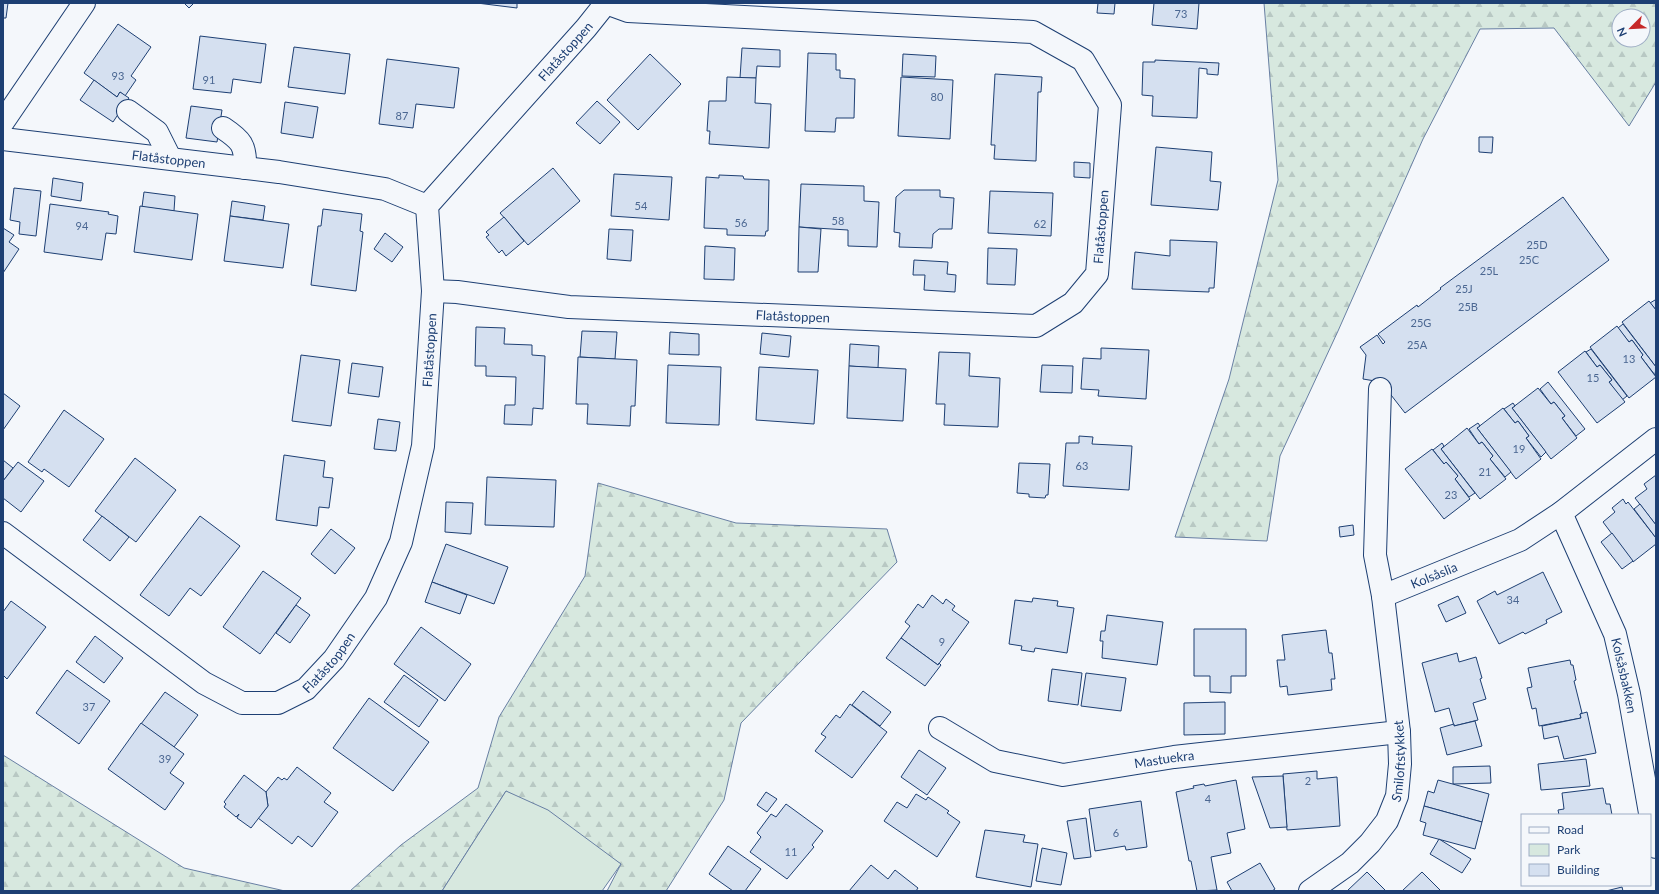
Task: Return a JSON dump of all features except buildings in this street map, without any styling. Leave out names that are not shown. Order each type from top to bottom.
[{"type":"street","points":[[3,122],[84,3]]},
{"type":"street","name":"Flatåstoppen","points":[[3,533],[204,683],[242,703],[278,702],[306,689],[334,659],[376,598],[401,542],[423,446],[433,291],[427,206],[606,3],[628,11],[1033,32],[1083,60],[1110,105],[1097,274],[1073,303],[1036,326],[569,307],[457,292],[433,291]]},
{"type":"street","points":[[128,111],[157,132],[170,158]]},
{"type":"street","points":[[223,128],[239,138],[246,153],[245,168]]},
{"type":"street","name":"Flatåstoppen","points":[[3,139],[170,158],[385,189],[427,206]]},
{"type":"street","points":[[1380,389],[1375,555],[1383,596]]},
{"type":"street","name":"Kolsåslia","points":[[1383,596],[1520,540],[1561,513],[1656,439]]},
{"type":"street","name":"Kolsåsbakken","points":[[1561,513],[1615,634],[1629,694],[1650,814]]},
{"type":"street","name":"Smiloftstykket","points":[[1310,891],[1350,863],[1370,843],[1386,822],[1397,796],[1400,764],[1399,732],[1383,596]]},
{"type":"street","name":"Mastuekra","points":[[940,728],[995,761],[1063,775],[1174,756],[1399,732]]},
{"type":"street","name":"Kolsåsbakken","points":[[1651,819],[1656,847]]},
{"type":"green space","points":[[1264,3],[1656,3],[1656,82],[1629,126],[1554,28],[1480,29],[1423,139],[1338,331],[1280,456],[1267,541],[1175,537],[1229,379],[1278,180]]},
{"type":"green space","points":[[598,483],[736,523],[887,529],[897,562],[741,723],[724,800],[666,891],[607,891],[621,864],[506,791],[442,891],[350,891],[401,845],[478,788],[499,717],[585,576]]},
{"type":"green space","points":[[3,755],[184,868],[285,891],[3,891]]},
{"type":"green space","points":[[506,791],[548,810],[621,864],[602,891],[442,891]]}]
